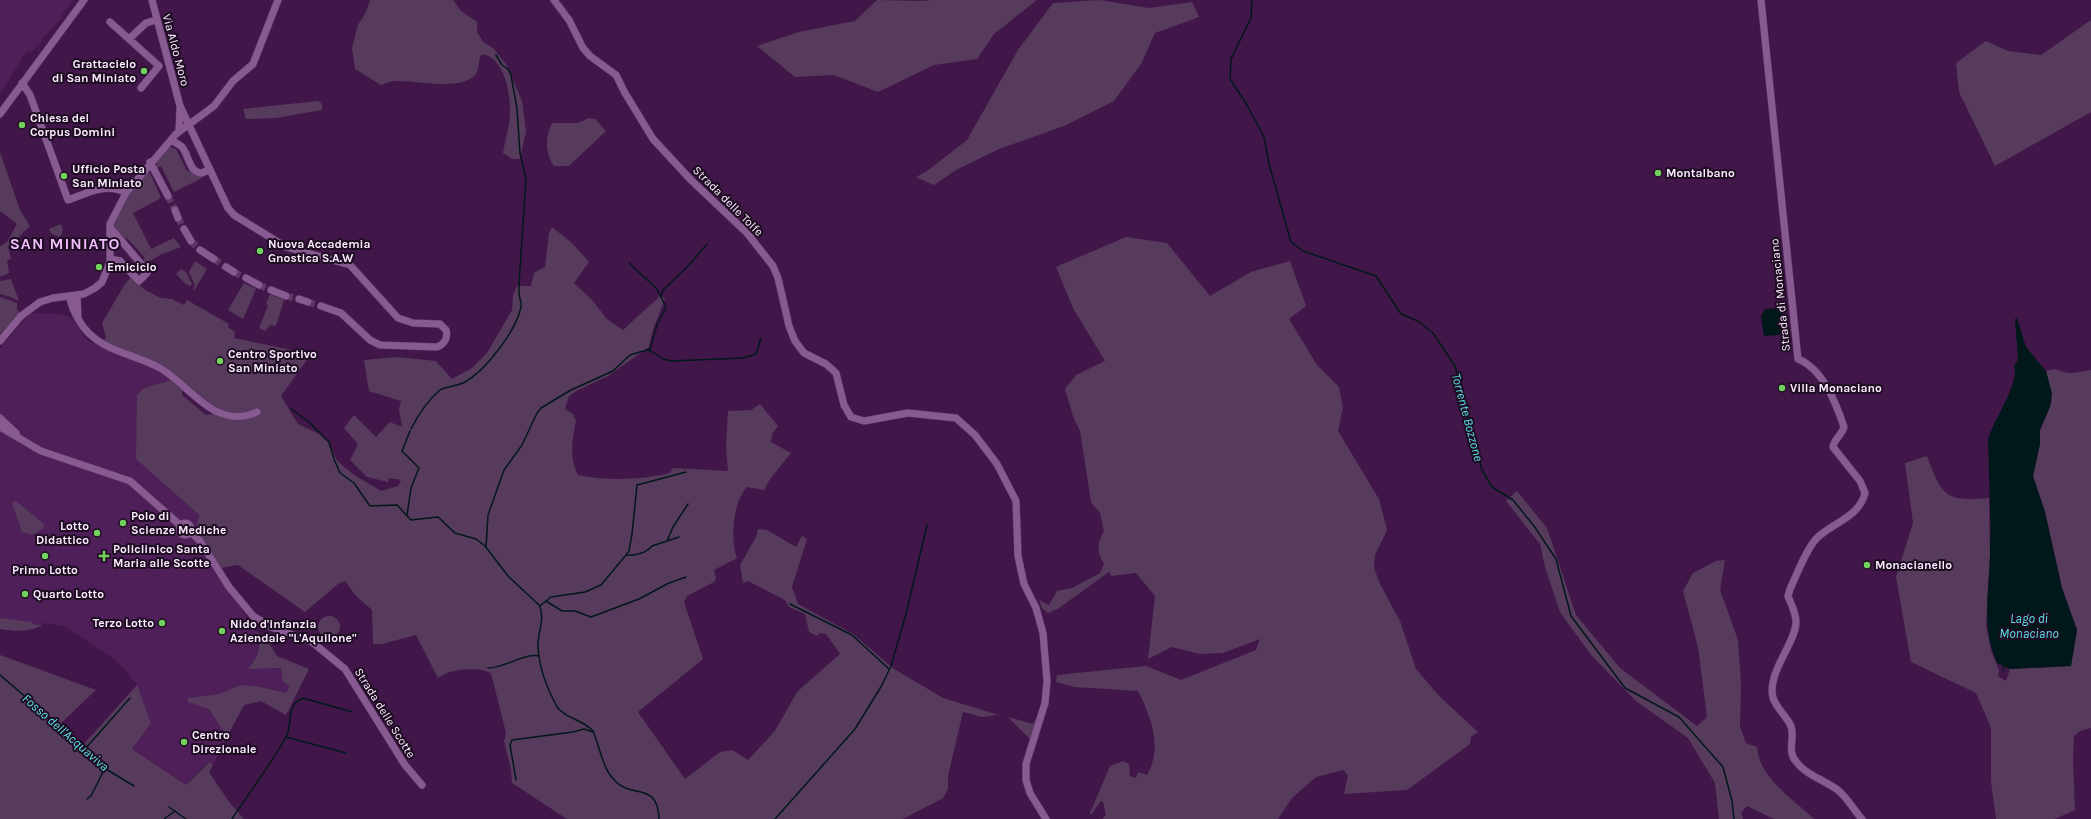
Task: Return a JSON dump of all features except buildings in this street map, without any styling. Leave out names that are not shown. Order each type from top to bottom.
[{"type":"street","points":[[0,114],[84,0]]},
{"type":"street","name":"Via Aldo Moro","points":[[152,0],[156,20],[180,106],[228,208],[235,217],[286,247],[348,264],[396,316],[410,322],[440,324],[445,328],[447,335],[444,343],[437,347],[382,346],[372,341],[341,313],[320,306]]},
{"type":"street","points":[[0,341],[21,316],[40,302],[52,298],[73,296],[89,292],[101,283],[108,271],[111,259],[110,227],[126,193],[150,162],[179,131],[214,106],[233,81],[253,64],[278,0]]},
{"type":"street","name":"Strada delle Tolfe","points":[[554,0],[570,20],[583,48],[590,56],[616,74],[625,93],[653,139],[691,180],[747,233],[773,266],[778,278],[789,326],[795,340],[804,353],[833,370],[838,377],[844,405],[851,417],[864,422],[900,414],[914,413],[956,418],[975,435],[997,464],[1016,501],[1018,556],[1024,584],[1036,608],[1043,633],[1047,678],[1044,703],[1026,764],[1026,780],[1030,793],[1046,819]]},
{"type":"street","name":"Strada di Monaciano","points":[[1761,0],[1798,359],[1806,362],[1823,380],[1844,427],[1843,432],[1833,443],[1833,448],[1860,481],[1865,493],[1861,502],[1851,514],[1817,538],[1790,589],[1788,596],[1795,614],[1796,627],[1773,679],[1773,698],[1777,709],[1790,723],[1793,730],[1793,756],[1799,765],[1806,772],[1838,790],[1862,819]]},
{"type":"street","points":[[129,39],[146,23],[156,20]]},
{"type":"street","points":[[110,22],[159,66],[141,88]]},
{"type":"street","points":[[22,83],[30,95],[68,200],[108,187],[116,188],[126,193]]},
{"type":"street","name":"Via Aldo Moro","points":[[179,131],[180,106]]},
{"type":"street","points":[[171,140],[182,147],[192,166],[197,172],[202,174],[210,169]]},
{"type":"street","points":[[150,162],[168,196]]},
{"type":"street","points":[[175,210],[178,218]]},
{"type":"street","points":[[110,227],[147,270],[147,273],[139,281],[120,261],[111,259]]},
{"type":"street","points":[[184,229],[191,241]]},
{"type":"street","points":[[110,240],[120,240]]},
{"type":"street","points":[[200,250],[214,259]]},
{"type":"street","points":[[226,267],[234,272]]},
{"type":"street","points":[[246,278],[259,285]]},
{"type":"street","points":[[271,290],[286,296]]},
{"type":"street","points":[[73,296],[73,310],[85,330],[95,340],[161,369],[212,410],[232,416],[244,416],[257,412]]},
{"type":"street","points":[[299,299],[308,302]]},
{"type":"street","points":[[0,420],[0,426]]},
{"type":"street","points":[[0,420],[26,439],[31,446]]},
{"type":"street","name":"Strada delle Scotte","points":[[0,426],[31,446],[46,453],[127,479],[180,525],[185,523],[189,524],[190,531],[200,541],[229,587],[253,616],[271,627],[312,642],[345,669],[405,765],[422,785]]},
{"type":"shaded area","points":[[0,0],[74,0],[61,15],[62,18],[41,40],[42,41],[30,53],[28,51],[24,55],[0,94]]},
{"type":"shaded area","points":[[370,0],[453,0],[461,11],[477,22],[477,32],[483,42],[493,48],[506,64],[522,101],[526,131],[520,159],[512,159],[503,153],[510,118],[509,96],[505,78],[501,69],[490,57],[482,54],[474,76],[458,83],[448,84],[396,81],[381,85],[355,69],[352,48],[358,25],[366,12]]},
{"type":"shaded area","points":[[877,0],[1037,0],[994,34],[977,59],[934,65],[878,92],[834,75],[795,77],[757,46],[799,32],[855,21]]},
{"type":"shaded area","points":[[1100,0],[1149,8],[1192,2],[1199,17],[1155,33],[1141,64],[1114,101],[1064,126],[999,149],[956,170],[934,185],[916,177],[927,171],[967,140],[1018,50],[1053,3]]},
{"type":"shaded area","points":[[2091,20],[2091,112],[1995,166],[1959,92],[1956,63],[1986,41],[2008,51],[2041,55]]},
{"type":"shaded area","points":[[318,101],[322,104],[322,110],[276,118],[246,119],[243,109]]},
{"type":"shaded area","points":[[589,118],[595,119],[606,131],[569,166],[554,166],[549,156],[547,145],[548,134],[552,123],[578,123]]},
{"type":"shaded area","points":[[170,147],[176,149],[187,171],[192,170],[202,178],[174,192],[161,166],[157,168],[156,165],[160,156]]},
{"type":"shaded area","points":[[0,152],[20,210],[30,226],[8,247],[11,259],[7,260],[9,273],[0,277],[0,246],[7,242],[17,224],[0,211]]},
{"type":"shaded area","points":[[147,172],[150,173],[161,198],[133,213],[151,249],[174,238],[181,247],[160,255],[145,264],[142,261],[145,258],[128,239],[122,238],[114,225],[127,198]]},
{"type":"shaded area","points":[[61,224],[63,231],[61,236],[59,237],[51,233],[49,229]]},
{"type":"shaded area","points":[[552,227],[572,243],[589,262],[574,283],[592,300],[607,319],[623,330],[660,296],[665,299],[653,329],[649,347],[608,376],[578,390],[569,396],[565,409],[573,414],[576,421],[573,435],[572,455],[578,475],[624,479],[670,473],[673,468],[728,471],[726,447],[728,411],[751,410],[760,404],[778,426],[772,434],[771,442],[791,453],[770,479],[764,490],[747,487],[742,493],[736,511],[733,531],[737,558],[714,570],[716,578],[714,582],[687,596],[684,602],[703,659],[638,712],[685,779],[720,752],[732,750],[748,760],[775,731],[797,692],[840,654],[826,634],[820,633],[817,636],[809,632],[805,614],[789,607],[785,600],[748,581],[743,583],[740,565],[756,537],[758,529],[767,530],[796,547],[802,536],[807,539],[792,587],[798,604],[853,634],[894,669],[943,698],[1005,717],[997,715],[982,717],[963,712],[948,776],[948,789],[943,798],[903,819],[567,819],[512,783],[511,769],[504,741],[506,733],[491,673],[472,669],[449,672],[438,678],[416,635],[382,644],[373,644],[372,610],[356,596],[345,581],[338,584],[305,612],[238,565],[220,568],[195,533],[199,515],[136,459],[137,395],[144,388],[171,380],[159,371],[100,346],[106,337],[102,323],[125,284],[131,277],[145,290],[161,298],[172,299],[184,305],[187,300],[229,324],[228,327],[235,332],[234,338],[311,354],[281,396],[298,424],[319,434],[328,442],[336,459],[344,467],[381,491],[398,486],[401,480],[389,478],[388,482],[367,477],[350,460],[358,444],[344,428],[354,415],[376,437],[390,422],[402,427],[399,410],[401,401],[369,391],[364,360],[397,357],[436,361],[452,379],[472,368],[487,353],[512,310],[513,296],[517,286],[531,286],[534,273],[545,267],[549,233]],"holes":[[[182,390],[213,414],[206,415],[182,395]]]},
{"type":"shaded area","points":[[1126,237],[1167,243],[1210,296],[1251,272],[1290,261],[1306,306],[1289,319],[1317,365],[1339,387],[1343,408],[1338,431],[1379,499],[1387,530],[1375,555],[1374,568],[1380,584],[1400,621],[1416,669],[1440,697],[1478,732],[1471,737],[1470,744],[1407,790],[1344,794],[1348,775],[1343,770],[1316,777],[1292,798],[1278,819],[1102,819],[1106,815],[1103,802],[1101,801],[1091,815],[1090,813],[1110,766],[1123,761],[1129,764],[1130,776],[1136,778],[1138,772],[1147,775],[1152,764],[1155,743],[1151,722],[1138,691],[1075,687],[1056,682],[1057,675],[1146,666],[1181,680],[1256,650],[1260,639],[1223,653],[1200,654],[1172,647],[1148,659],[1155,596],[1136,573],[1111,576],[1109,572],[1059,608],[1048,613],[1042,608],[1039,600],[1049,605],[1057,591],[1072,588],[1100,573],[1104,564],[1098,547],[1104,531],[1100,513],[1091,502],[1080,431],[1073,416],[1065,389],[1076,375],[1105,361],[1073,308],[1056,267]]},
{"type":"shaded area","points":[[195,261],[207,269],[194,291],[193,288],[195,286],[189,272]]},
{"type":"shaded area","points":[[181,269],[186,272],[192,284],[191,286],[186,284],[176,274]]},
{"type":"shaded area","points":[[11,279],[19,301],[0,294],[0,281]]},
{"type":"shaded area","points":[[244,283],[256,289],[243,319],[228,310]]},
{"type":"shaded area","points":[[270,294],[284,300],[276,326],[270,325],[265,331],[259,328],[268,306],[266,304]]},
{"type":"shaded area","points":[[0,297],[17,303],[17,309],[20,313],[0,334]]},
{"type":"shaded area","name":"Policlinico Santa Maria alle Scotte","points":[[30,313],[58,314],[67,316],[75,320],[82,334],[89,341],[155,369],[171,380],[144,388],[136,459],[199,515],[195,533],[260,639],[259,653],[248,669],[281,668],[283,682],[290,686],[286,693],[256,686],[241,685],[219,694],[188,698],[209,709],[227,737],[213,765],[210,762],[203,767],[186,785],[132,749],[151,723],[137,685],[118,662],[64,626],[42,623],[42,625],[0,618],[0,348]]},
{"type":"shaded area","points":[[2056,369],[2068,373],[2091,370],[2091,728],[2080,731],[2074,736],[2073,759],[2075,810],[2055,819],[1996,819],[1991,781],[1991,728],[1976,693],[1911,662],[1896,577],[1913,523],[1905,463],[1927,456],[1937,480],[1947,494],[1963,499],[1989,498],[1990,554],[1986,626],[1991,651],[1999,670],[1998,676],[2006,681],[2010,669],[2071,666],[2077,630],[2062,588],[2045,512],[2033,476],[2040,444],[2040,430],[2052,401],[2046,371]]},
{"type":"shaded area","points":[[1517,491],[1547,528],[1576,615],[1620,668],[1697,726],[1707,717],[1698,647],[1683,591],[1693,573],[1716,561],[1725,560],[1720,590],[1738,640],[1741,684],[1740,727],[1746,743],[1757,747],[1759,758],[1764,769],[1778,787],[1814,819],[1774,819],[1747,806],[1741,813],[1743,819],[1719,819],[1715,783],[1688,738],[1636,701],[1591,655],[1560,612],[1545,567],[1540,544],[1506,501]]},
{"type":"shaded area","points":[[16,501],[43,523],[44,528],[32,535],[22,532],[12,503]]},
{"type":"shaded area","points":[[329,616],[337,619],[340,627],[337,635],[329,638],[321,635],[318,627],[321,619]]},
{"type":"shaded area","points":[[0,618],[32,622],[32,624],[42,625],[37,628],[27,630],[16,631],[0,629]]},
{"type":"shaded area","points":[[256,631],[267,640],[277,656],[309,669],[286,715],[261,701],[244,705],[227,737],[209,709],[188,702],[188,698],[219,694],[240,685],[256,686],[286,693],[290,686],[283,682],[281,668],[248,669],[258,652],[259,642]]},
{"type":"shaded area","points":[[0,655],[96,690],[61,723],[84,744],[137,685],[151,723],[132,749],[186,785],[210,762],[213,765],[209,772],[229,802],[244,819],[0,819]]},
{"type":"shaded area","points":[[1040,711],[1030,739],[1008,717],[1033,724]]},
{"type":"water","points":[[1777,308],[1782,310],[1785,331],[1779,335],[1764,336],[1761,316],[1765,309]]},
{"type":"water","name":"Lago di Monaciano","points":[[2017,318],[2026,347],[2046,371],[2052,393],[2050,407],[2040,430],[2040,444],[2033,476],[2045,512],[2062,588],[2077,630],[2071,666],[2010,669],[1997,663],[1989,636],[1987,622],[1990,554],[1988,440],[2010,392],[2015,374],[2014,366],[2018,360],[2015,319]]},
{"type":"waterway","name":"Torrente Bozzone","points":[[1252,0],[1251,18],[1231,59],[1230,79],[1247,105],[1264,137],[1269,164],[1291,242],[1303,251],[1376,276],[1401,314],[1418,321],[1433,333],[1455,366],[1482,470],[1492,487],[1513,500],[1534,526],[1556,559],[1571,616],[1625,688],[1679,717],[1723,767],[1732,801],[1734,819]]},
{"type":"waterway","points":[[496,55],[511,75],[517,109],[520,153],[526,179],[520,269]]},
{"type":"waterway","points":[[661,296],[663,290],[689,265],[707,244]]},
{"type":"waterway","points":[[486,547],[488,515],[504,470],[522,445],[537,413],[541,408],[571,390],[613,371],[630,355],[650,349],[657,325],[666,307],[657,289],[629,263]]},
{"type":"waterway","points":[[411,429],[431,398],[442,389],[465,382],[482,369],[507,338],[518,317],[521,307],[519,293],[520,271]]},
{"type":"waterway","points":[[648,349],[663,359],[671,361],[743,358],[756,354],[761,338]]},
{"type":"waterway","points":[[291,409],[309,422],[329,442],[340,473],[354,483],[370,506],[397,505],[411,520],[438,517],[455,533],[476,539],[485,546],[508,576],[539,605],[542,615],[538,642],[540,662],[544,677],[556,705],[563,713],[584,724],[593,731],[604,764],[611,776],[622,786],[649,795],[658,807],[659,819]]},
{"type":"waterway","points":[[407,515],[411,488],[419,468],[402,451],[410,431]]},
{"type":"waterway","points":[[540,606],[551,597],[585,592],[601,585],[629,551],[637,485],[686,472]]},
{"type":"waterway","points":[[667,541],[673,527],[688,504]]},
{"type":"waterway","points":[[775,819],[855,729],[882,685],[891,666],[906,614],[927,525]]},
{"type":"waterway","points":[[627,555],[640,554],[652,546],[679,537]]},
{"type":"waterway","points":[[546,601],[562,611],[575,611],[591,617],[639,599],[669,583],[686,577]]},
{"type":"waterway","points":[[790,604],[852,635],[889,669]]},
{"type":"waterway","points":[[488,668],[501,666],[521,658],[539,656]]},
{"type":"waterway","points":[[2003,670],[2004,666]]},
{"type":"waterway","name":"Fosso dell'Acquaviva","points":[[0,675],[77,741],[101,766],[134,786]]},
{"type":"waterway","points":[[85,749],[130,698]]},
{"type":"waterway","points":[[232,819],[280,748],[288,732],[290,715],[297,701],[303,698],[352,712]]},
{"type":"waterway","points":[[516,780],[510,745],[512,740],[573,732],[584,729],[593,732]]},
{"type":"waterway","points":[[286,737],[346,753]]},
{"type":"waterway","points":[[87,799],[91,796],[105,768]]},
{"type":"waterway","name":"Fosso dell'Acquaviva","points":[[169,807],[186,819]]},
{"type":"waterway","points":[[164,819],[175,811]]},
{"type":"tunnel","points":[[168,196],[175,210]]},
{"type":"tunnel","points":[[178,218],[184,229]]},
{"type":"tunnel","points":[[191,241],[200,250]]},
{"type":"tunnel","points":[[214,259],[226,267]]},
{"type":"tunnel","points":[[234,272],[246,278]]},
{"type":"tunnel","points":[[259,285],[271,290]]},
{"type":"tunnel","points":[[286,296],[299,299]]},
{"type":"tunnel","points":[[308,302],[321,306]]},
{"type":"place","name":"Grattacielo di San Miniato","points":[[144,71]]},
{"type":"place","name":"Chiesa del Corpus Domini","points":[[22,125]]},
{"type":"place","name":"Montalbano","points":[[1658,173]]},
{"type":"place","name":"Ufficio Posta San Miniato","points":[[64,176]]},
{"type":"place","name":"Nuova Accademia Gnostica S.A.W","points":[[260,251]]},
{"type":"place","name":"Emiciclo","points":[[99,267]]},
{"type":"place","name":"Centro Sportivo San Miniato","points":[[220,361]]},
{"type":"place","name":"Villa Monaciano","points":[[1782,388]]},
{"type":"place","name":"Polo di Scienze Mediche","points":[[123,523]]},
{"type":"place","name":"Lotto Didattico","points":[[97,533]]},
{"type":"place","name":"Primo Lotto","points":[[45,556]]},
{"type":"place","name":"Policlinico Santa Maria alle Scotte","points":[[104,556]]},
{"type":"place","name":"Monacianello","points":[[1867,565]]},
{"type":"place","name":"Quarto Lotto","points":[[25,594]]},
{"type":"place","name":"Terzo Lotto","points":[[162,623]]},
{"type":"place","name":"Nido d'infanzia Aziendale \"L'Aquilone\"","points":[[222,631]]},
{"type":"place","name":"Centro Direzionale","points":[[184,742]]},
{"type":"district","name":"SAN MINIATO","points":[[65,243]]}]
